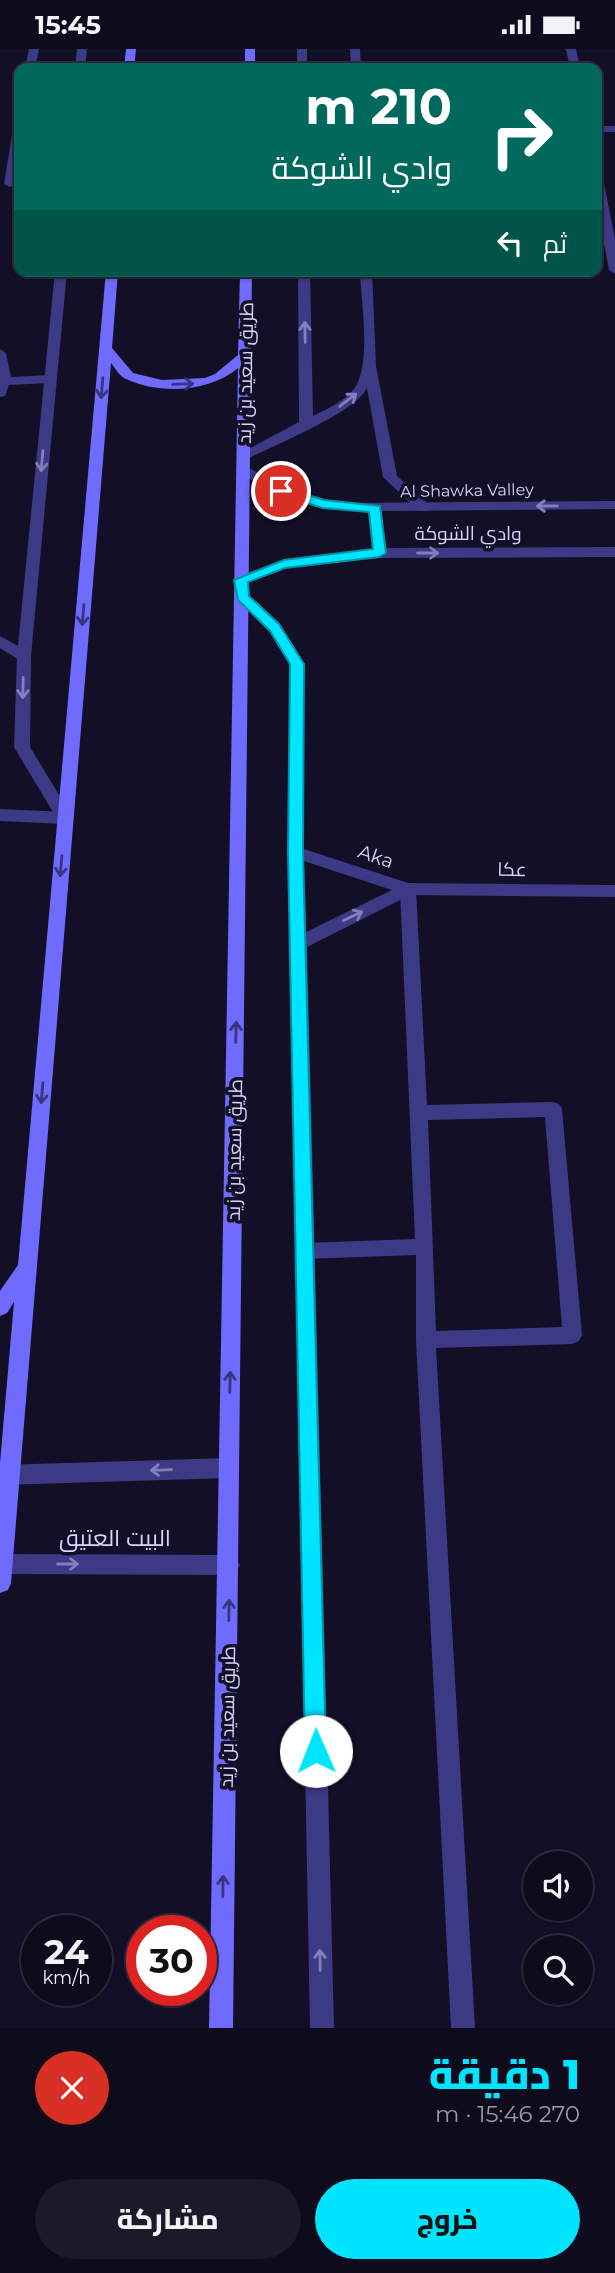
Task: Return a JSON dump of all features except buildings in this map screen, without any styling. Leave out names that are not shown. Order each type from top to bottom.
[{"type":"main road","points":[[1,1570],[4,1475],[27,1267],[111,277]]},
{"type":"main road","name":"طريق سعيد بن زيد","points":[[221,2028],[246,277]]},
{"type":"main road","points":[[105,348],[128,376],[162,384],[207,382],[220,377],[245,356]]},
{"type":"main road","points":[[0,1307],[27,1267]]},
{"type":"street","points":[[10,184],[14,160]]},
{"type":"street","points":[[602,203],[615,269]]},
{"type":"street","points":[[60,277],[24,656],[22,747],[65,818]]},
{"type":"street","points":[[304,277],[306,424]]},
{"type":"street","points":[[366,277],[370,365],[390,477],[424,508]]},
{"type":"street","points":[[0,353],[5,365],[3,387],[50,380]]},
{"type":"street","points":[[244,463],[306,424],[335,410],[359,391],[370,365]]},
{"type":"street","name":"Al Shawka Valley","points":[[244,463],[281,491],[307,501],[339,507],[615,505]]},
{"type":"street","points":[[375,508],[379,553]]},
{"type":"street","name":"وادي الشوكة","points":[[242,588],[284,564],[379,553],[615,552]]},
{"type":"street","points":[[242,588],[274,628],[297,664],[296,852],[322,2028]]},
{"type":"street","points":[[0,641],[24,656]]},
{"type":"street","points":[[0,815],[65,818]]},
{"type":"street","name":"Aka","points":[[296,852],[408,889]]},
{"type":"street","points":[[408,889],[425,1247],[426,1339],[463,2028]]},
{"type":"street","name":"Aka","points":[[299,943],[408,889]]},
{"type":"street","name":"عكا","points":[[408,889],[615,891]]},
{"type":"street","points":[[419,1113],[553,1109],[572,1335],[426,1339]]},
{"type":"street","points":[[304,1251],[425,1247]]},
{"type":"street","points":[[4,1475],[229,1468]]},
{"type":"street","name":"البيت العتيق","points":[[1,1570],[229,1565]]},
{"type":"route","points":[[281,491],[307,501],[339,507],[375,508],[379,553],[284,564],[241,580],[242,597],[274,628],[297,664],[296,852],[316,1751]]}]
